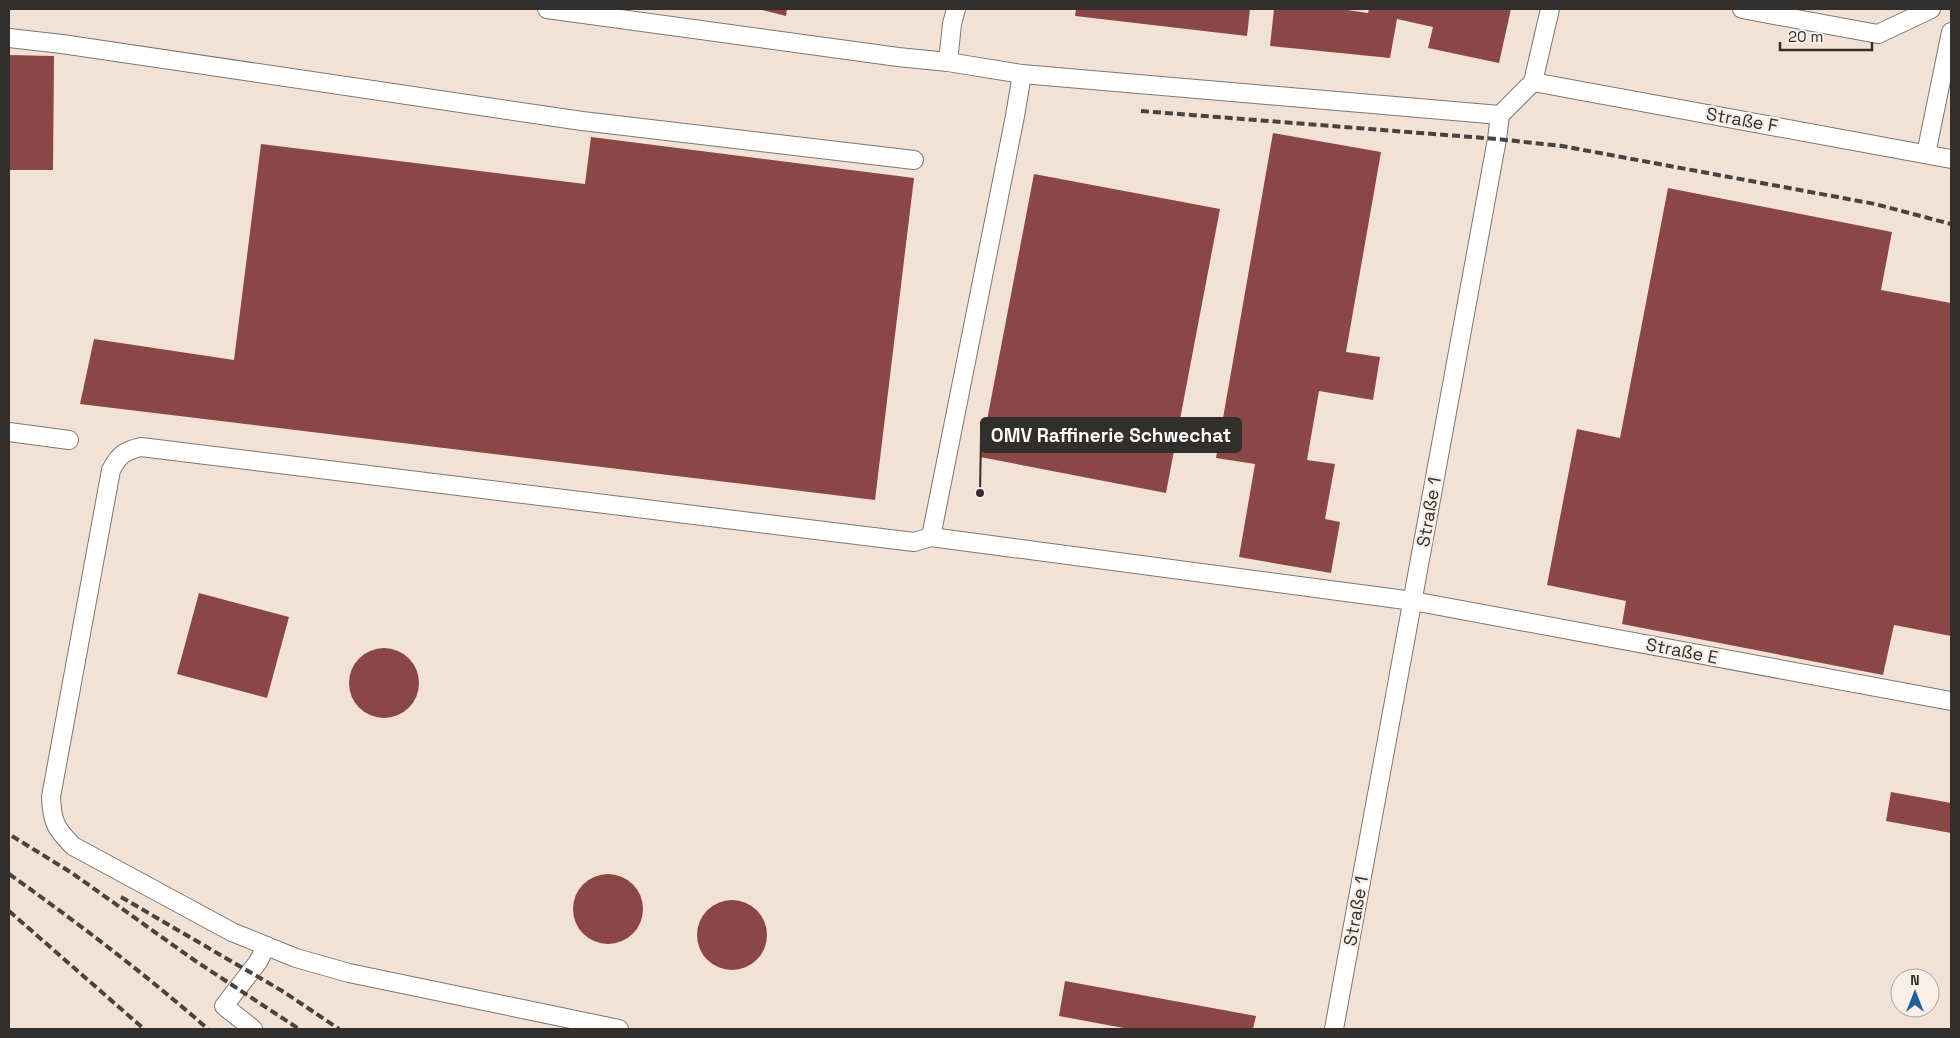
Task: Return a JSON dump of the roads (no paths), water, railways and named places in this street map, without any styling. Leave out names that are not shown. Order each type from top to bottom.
[{"type":"lane","points":[[547,9],[888,56],[948,62],[1022,74],[1500,115],[1533,82],[1550,9]]},
{"type":"lane","points":[[948,62],[952,24],[956,9]]},
{"type":"lane","points":[[1742,9],[1878,34],[1931,9]]},
{"type":"lane","points":[[1926,154],[1951,32]]},
{"type":"lane","points":[[9,38],[62,44],[582,120],[914,160]]},
{"type":"lane","points":[[931,537],[1022,74]]},
{"type":"lane","name":"Straße F","points":[[1533,82],[1951,159]]},
{"type":"lane","name":"Straße 1","points":[[1334,1029],[1498,139],[1500,115]]},
{"type":"lane","points":[[9,432],[69,440]]},
{"type":"lane","name":"Straße E","points":[[619,1029],[358,975],[296,958],[232,932],[73,846],[59,832],[51,816],[51,797],[111,470],[117,458],[127,450],[141,447],[914,542],[931,537],[1413,600],[1951,701]]},
{"type":"lane","points":[[253,1029],[224,1006],[258,962],[266,946]]},
{"type":"railway","points":[[1141,111],[1497,139],[1562,146],[1875,204],[1951,224]]},
{"type":"railway","points":[[12,836],[72,873],[194,960],[299,1029]]},
{"type":"railway","points":[[9,874],[111,949],[208,1029]]},
{"type":"railway","points":[[121,897],[284,992],[339,1029]]},
{"type":"railway","points":[[9,911],[144,1029]]},
{"type":"place","name":"OMV Raffinerie Schwechat","points":[[980,493]]}]
